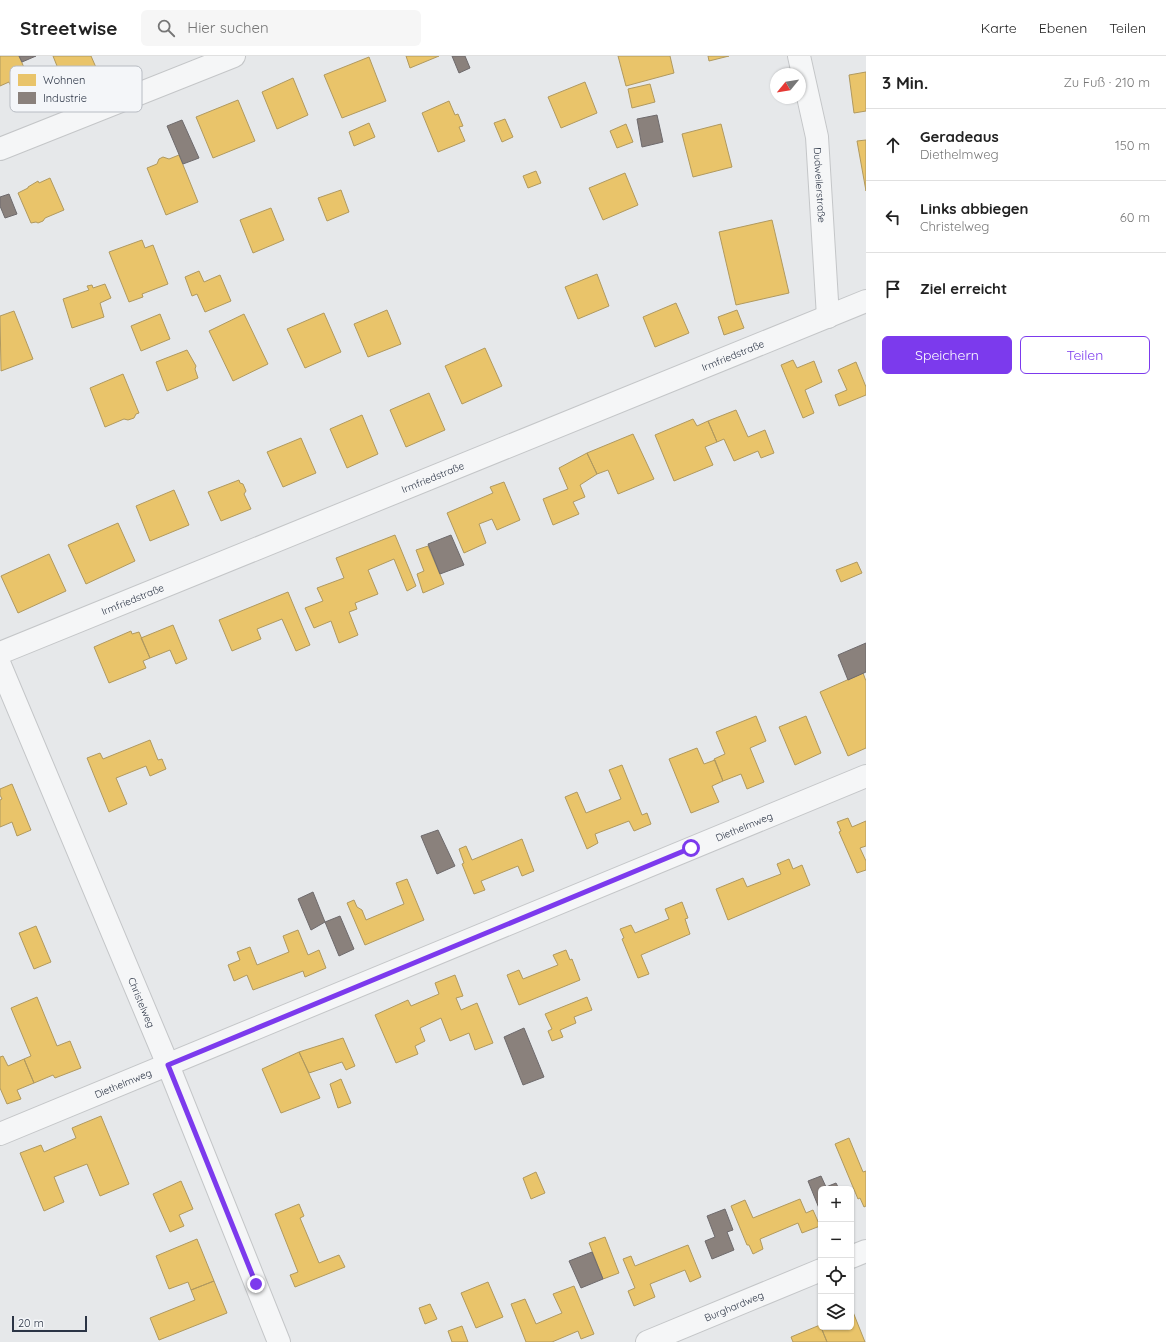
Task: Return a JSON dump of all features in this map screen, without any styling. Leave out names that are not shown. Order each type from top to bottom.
[{"type":"street","points":[[142,93],[234,56]]},
{"type":"street","name":"Dudweilerstraße","points":[[799,56],[817,137],[828,316]]},
{"type":"street","points":[[0,149],[93,112]]},
{"type":"street","name":"Irmfriedstraße","points":[[0,653],[866,301]]},
{"type":"street","name":"Christelweg","points":[[0,665],[168,1065],[279,1342]]},
{"type":"street","name":"Diethelmweg","points":[[0,1134],[866,776]]},
{"type":"street","points":[[854,1256],[866,1251]]},
{"type":"street","name":"Burghardweg","points":[[647,1342],[818,1271]]},
{"type":"building: Wohnen","points":[[0,56],[19,56],[23,66],[10,66],[10,84],[9,82],[0,86]]},
{"type":"building: Wohnen","points":[[53,56],[91,56],[95,66],[57,66]]},
{"type":"building: Wohnen","points":[[406,56],[439,56],[410,68]]},
{"type":"building: Wohnen","points":[[618,56],[670,56],[674,73],[626,86]]},
{"type":"building: Wohnen","points":[[708,56],[729,56],[709,61]]},
{"type":"building: Wohnen","points":[[369,57],[386,101],[342,118],[324,75]]},
{"type":"building: Wohnen","points":[[866,72],[866,111],[854,113],[849,75]]},
{"type":"building: Wohnen","points":[[293,78],[308,115],[277,129],[262,92]]},
{"type":"building: Wohnen","points":[[585,82],[597,113],[561,128],[548,97]]},
{"type":"building: Wohnen","points":[[650,84],[655,102],[632,108],[628,89]]},
{"type":"building: Wohnen","points":[[238,100],[255,141],[213,158],[196,117]]},
{"type":"building: Wohnen","points":[[449,101],[455,115],[458,114],[463,126],[459,127],[465,141],[438,152],[422,113]]},
{"type":"building: Wohnen","points":[[505,119],[513,137],[502,142],[494,123]]},
{"type":"building: Wohnen","points":[[369,123],[375,137],[354,146],[349,132]]},
{"type":"building: Wohnen","points":[[626,124],[633,142],[617,148],[610,131]]},
{"type":"building: Wohnen","points":[[721,124],[732,167],[693,177],[682,134]]},
{"type":"building: Wohnen","points":[[866,140],[866,191],[857,141]]},
{"type":"building: Wohnen","points":[[179,155],[198,202],[166,215],[147,168],[157,164],[159,159],[163,157],[169,159]]},
{"type":"building: Wohnen","points":[[536,171],[541,183],[528,188],[523,176]]},
{"type":"building: Wohnen","points":[[625,173],[638,205],[603,220],[589,188]]},
{"type":"building: Wohnen","points":[[50,178],[64,210],[45,218],[43,221],[38,223],[31,223],[18,193],[38,181],[39,183]]},
{"type":"building: Wohnen","points":[[341,190],[349,212],[327,221],[318,198]]},
{"type":"building: Wohnen","points":[[271,208],[284,240],[253,253],[240,220]]},
{"type":"building: Wohnen","points":[[772,220],[789,293],[736,305],[719,232]]},
{"type":"building: Wohnen","points":[[142,240],[145,248],[153,245],[168,284],[142,294],[143,297],[129,302],[109,252]]},
{"type":"building: Wohnen","points":[[199,271],[204,282],[220,275],[231,301],[205,312],[197,294],[192,296],[185,277]]},
{"type":"building: Wohnen","points":[[597,274],[609,306],[578,319],[565,287]]},
{"type":"building: Wohnen","points":[[105,284],[111,298],[100,303],[104,317],[72,328],[63,299],[89,290],[87,286],[92,285],[93,288]]},
{"type":"building: Wohnen","points":[[676,303],[689,333],[655,347],[643,317]]},
{"type":"building: Wohnen","points":[[387,310],[401,344],[368,357],[354,324]]},
{"type":"building: Wohnen","points":[[737,310],[744,328],[724,335],[718,317]]},
{"type":"building: Wohnen","points":[[14,311],[33,359],[1,371],[0,316]]},
{"type":"building: Wohnen","points":[[324,313],[341,352],[305,368],[287,329]]},
{"type":"building: Wohnen","points":[[160,314],[170,339],[141,351],[131,326]]},
{"type":"building: Wohnen","points":[[244,314],[268,364],[233,381],[209,331]]},
{"type":"building: Wohnen","points":[[485,348],[502,386],[462,404],[445,366]]},
{"type":"building: Wohnen","points":[[187,350],[196,366],[195,369],[198,378],[167,391],[156,362]]},
{"type":"building: Wohnen","points":[[793,360],[797,368],[814,361],[822,382],[805,390],[814,413],[803,418],[781,365]]},
{"type":"building: Wohnen","points":[[856,362],[866,387],[866,395],[839,406],[835,395],[847,390],[838,370]]},
{"type":"building: Wohnen","points":[[123,374],[139,413],[136,414],[134,418],[128,420],[124,419],[105,427],[90,388]]},
{"type":"building: Wohnen","points":[[429,393],[445,430],[406,447],[390,410]]},
{"type":"building: Wohnen","points":[[736,410],[748,437],[765,430],[774,453],[761,458],[758,451],[734,461],[724,439],[717,442],[708,421]]},
{"type":"building: Wohnen","points":[[362,415],[378,454],[347,468],[330,429]]},
{"type":"building: Wohnen","points":[[693,419],[697,426],[708,421],[717,442],[705,447],[713,465],[674,481],[655,435]]},
{"type":"building: Wohnen","points":[[633,434],[654,479],[618,494],[608,470],[597,474],[587,453]]},
{"type":"building: Wohnen","points":[[301,438],[316,473],[283,487],[267,452]]},
{"type":"building: Wohnen","points":[[587,453],[597,474],[580,485],[585,497],[573,502],[579,514],[553,525],[543,499],[568,489],[559,468]]},
{"type":"building: Wohnen","points":[[239,480],[240,483],[243,484],[246,491],[244,494],[251,509],[221,521],[208,492]]},
{"type":"building: Wohnen","points":[[504,482],[520,520],[497,530],[492,519],[479,524],[486,543],[464,553],[447,513],[493,493],[490,487]]},
{"type":"building: Wohnen","points":[[174,490],[189,525],[150,541],[136,506]]},
{"type":"building: Wohnen","points":[[118,523],[135,561],[86,584],[68,545]]},
{"type":"building: Wohnen","points":[[395,535],[416,586],[407,591],[394,559],[368,570],[378,594],[355,603],[357,609],[349,612],[358,635],[339,643],[331,621],[314,628],[305,608],[323,601],[317,588],[344,578],[336,558]]},
{"type":"building: Wohnen","points":[[428,546],[444,584],[423,593],[417,574],[424,571],[416,550]]},
{"type":"building: Wohnen","points":[[49,554],[66,591],[18,613],[1,576]]},
{"type":"building: Wohnen","points":[[857,562],[862,573],[841,582],[836,570]]},
{"type":"building: Wohnen","points":[[288,592],[310,645],[296,651],[282,619],[257,629],[261,639],[232,651],[219,620]]},
{"type":"building: Wohnen","points":[[173,625],[187,659],[176,664],[170,650],[150,658],[141,638]]},
{"type":"building: Wohnen","points":[[131,631],[132,634],[139,632],[150,658],[143,661],[146,668],[109,683],[94,647]]},
{"type":"building: Wohnen","points":[[863,673],[866,681],[866,748],[848,756],[820,692]]},
{"type":"building: Wohnen","points":[[756,716],[766,741],[750,748],[764,782],[747,789],[741,774],[723,781],[714,759],[725,754],[716,732]]},
{"type":"building: Wohnen","points":[[806,716],[821,753],[795,765],[779,727]]},
{"type":"building: Wohnen","points":[[150,740],[158,760],[162,759],[166,769],[150,776],[146,766],[116,778],[127,804],[109,812],[87,758],[100,753],[103,759]]},
{"type":"building: Wohnen","points":[[697,748],[704,764],[715,760],[723,781],[712,786],[719,802],[691,813],[669,759]]},
{"type":"building: Wohnen","points":[[622,765],[642,815],[647,813],[651,824],[634,831],[629,821],[595,834],[598,843],[587,849],[565,797],[577,792],[586,813],[621,799],[609,770]]},
{"type":"building: Wohnen","points":[[12,784],[31,830],[17,836],[12,822],[0,827],[0,800],[2,799],[0,789]]},
{"type":"building: Wohnen","points":[[848,818],[852,827],[866,821],[866,846],[860,848],[866,861],[866,870],[857,873],[839,832],[841,831],[837,822]]},
{"type":"building: Wohnen","points":[[522,839],[534,871],[522,876],[518,866],[481,881],[485,890],[474,894],[462,864],[464,863],[459,849],[466,846],[472,860]]},
{"type":"building: Wohnen","points":[[789,859],[793,869],[802,865],[810,885],[728,920],[716,889],[743,878],[747,887],[781,874],[777,864]]},
{"type":"building: Wohnen","points":[[407,879],[424,920],[365,945],[347,903],[354,900],[357,907],[362,910],[366,920],[404,904],[396,883]]},
{"type":"building: Wohnen","points":[[682,902],[688,918],[685,919],[690,934],[641,955],[649,974],[638,978],[622,939],[624,938],[620,929],[631,925],[635,933],[669,919],[665,909]]},
{"type":"building: Wohnen","points":[[36,926],[51,962],[34,969],[19,933]]},
{"type":"building: Wohnen","points":[[298,930],[308,955],[319,950],[326,968],[305,977],[303,971],[253,990],[247,975],[234,981],[228,965],[240,960],[237,952],[250,947],[257,965],[289,952],[283,936]]},
{"type":"building: Wohnen","points":[[566,950],[570,960],[572,959],[580,980],[519,1005],[507,975],[519,970],[523,979],[558,965],[553,955]]},
{"type":"building: Wohnen","points":[[455,975],[463,996],[456,998],[461,1010],[477,1003],[493,1043],[475,1050],[469,1033],[450,1041],[441,1018],[420,1028],[425,1041],[415,1046],[418,1054],[396,1063],[375,1015],[408,1000],[411,1006],[439,994],[435,983]]},
{"type":"building: Wohnen","points":[[37,997],[57,1046],[70,1041],[81,1068],[55,1078],[53,1075],[34,1083],[24,1059],[31,1056],[11,1008]]},
{"type":"building: Wohnen","points":[[587,997],[592,1010],[574,1017],[576,1023],[560,1030],[563,1037],[552,1041],[548,1031],[552,1029],[545,1014]]},
{"type":"building: Wohnen","points":[[343,1038],[355,1066],[346,1070],[342,1062],[309,1073],[299,1052]]},
{"type":"building: Wohnen","points":[[299,1052],[320,1098],[281,1113],[262,1069]]},
{"type":"building: Wohnen","points":[[3,1056],[8,1066],[24,1059],[34,1083],[17,1090],[21,1099],[7,1104],[0,1088],[0,1057]]},
{"type":"building: Wohnen","points":[[341,1079],[351,1103],[338,1108],[330,1084]]},
{"type":"building: Wohnen","points":[[101,1116],[129,1184],[100,1196],[87,1164],[54,1177],[64,1202],[44,1211],[20,1153],[41,1145],[44,1152],[76,1138],[72,1128]]},
{"type":"building: Wohnen","points":[[849,1138],[863,1172],[866,1171],[866,1206],[864,1207],[860,1198],[858,1199],[854,1186],[853,1186],[835,1144]]},
{"type":"building: Wohnen","points":[[536,1172],[545,1193],[531,1199],[523,1178]]},
{"type":"building: Wohnen","points":[[181,1181],[193,1209],[179,1215],[184,1226],[170,1232],[153,1194]]},
{"type":"building: Wohnen","points":[[800,1199],[806,1213],[813,1210],[818,1221],[818,1227],[802,1233],[798,1223],[760,1239],[763,1249],[753,1254],[749,1245],[747,1245],[731,1206],[745,1200],[753,1218]]},
{"type":"building: Wohnen","points":[[299,1204],[304,1216],[300,1218],[319,1263],[339,1255],[345,1267],[295,1287],[290,1275],[298,1272],[275,1214]]},
{"type":"building: Wohnen","points":[[605,1237],[619,1273],[603,1279],[589,1243]]},
{"type":"building: Wohnen","points":[[197,1239],[214,1281],[191,1290],[188,1282],[169,1289],[156,1256]]},
{"type":"building: Wohnen","points":[[688,1245],[701,1277],[690,1282],[685,1270],[650,1284],[655,1297],[634,1306],[628,1291],[635,1288],[623,1259],[631,1256],[635,1266]]},
{"type":"building: Wohnen","points":[[214,1281],[227,1313],[159,1340],[150,1318],[195,1300],[191,1290]]},
{"type":"building: Wohnen","points":[[488,1282],[503,1317],[476,1328],[461,1293]]},
{"type":"building: Wohnen","points":[[574,1286],[594,1334],[581,1339],[578,1331],[552,1342],[526,1342],[511,1304],[525,1299],[536,1324],[562,1313],[553,1294]]},
{"type":"building: Wohnen","points":[[430,1304],[437,1319],[425,1324],[419,1308]]},
{"type":"building: Wohnen","points":[[854,1314],[865,1342],[827,1342],[822,1330],[854,1330]]},
{"type":"building: Wohnen","points":[[462,1326],[468,1342],[452,1342],[448,1331]]},
{"type":"building: Wohnen","points":[[818,1326],[818,1330],[822,1330],[827,1342],[793,1342],[791,1337]]},
{"type":"building: Industrie","points":[[19,56],[36,56],[22,62]]},
{"type":"building: Industrie","points":[[452,56],[465,56],[470,68],[459,73]]},
{"type":"building: Industrie","points":[[657,115],[663,142],[642,147],[637,119]]},
{"type":"building: Industrie","points":[[182,120],[199,158],[183,164],[167,126]]},
{"type":"building: Industrie","points":[[9,194],[17,214],[5,218],[0,206],[0,197]]},
{"type":"building: Industrie","points":[[451,535],[464,565],[440,574],[428,544]]},
{"type":"building: Industrie","points":[[866,643],[866,672],[848,680],[838,655]]},
{"type":"building: Industrie","points":[[438,830],[455,866],[437,874],[421,836]]},
{"type":"building: Industrie","points":[[313,892],[325,922],[311,930],[298,899]]},
{"type":"building: Industrie","points":[[340,916],[354,949],[339,956],[325,922]]},
{"type":"building: Industrie","points":[[524,1028],[544,1077],[523,1085],[504,1037]]},
{"type":"building: Industrie","points":[[821,1176],[826,1186],[818,1186],[818,1206],[808,1181]]},
{"type":"building: Industrie","points":[[836,1183],[838,1186],[828,1186]]},
{"type":"building: Industrie","points":[[725,1209],[733,1230],[727,1232],[734,1250],[712,1259],[705,1241],[715,1237],[707,1216]]},
{"type":"building: Industrie","points":[[592,1252],[603,1279],[581,1288],[569,1261]]},
{"type":"route","points":[[256,1284],[168,1065],[691,848]]}]
